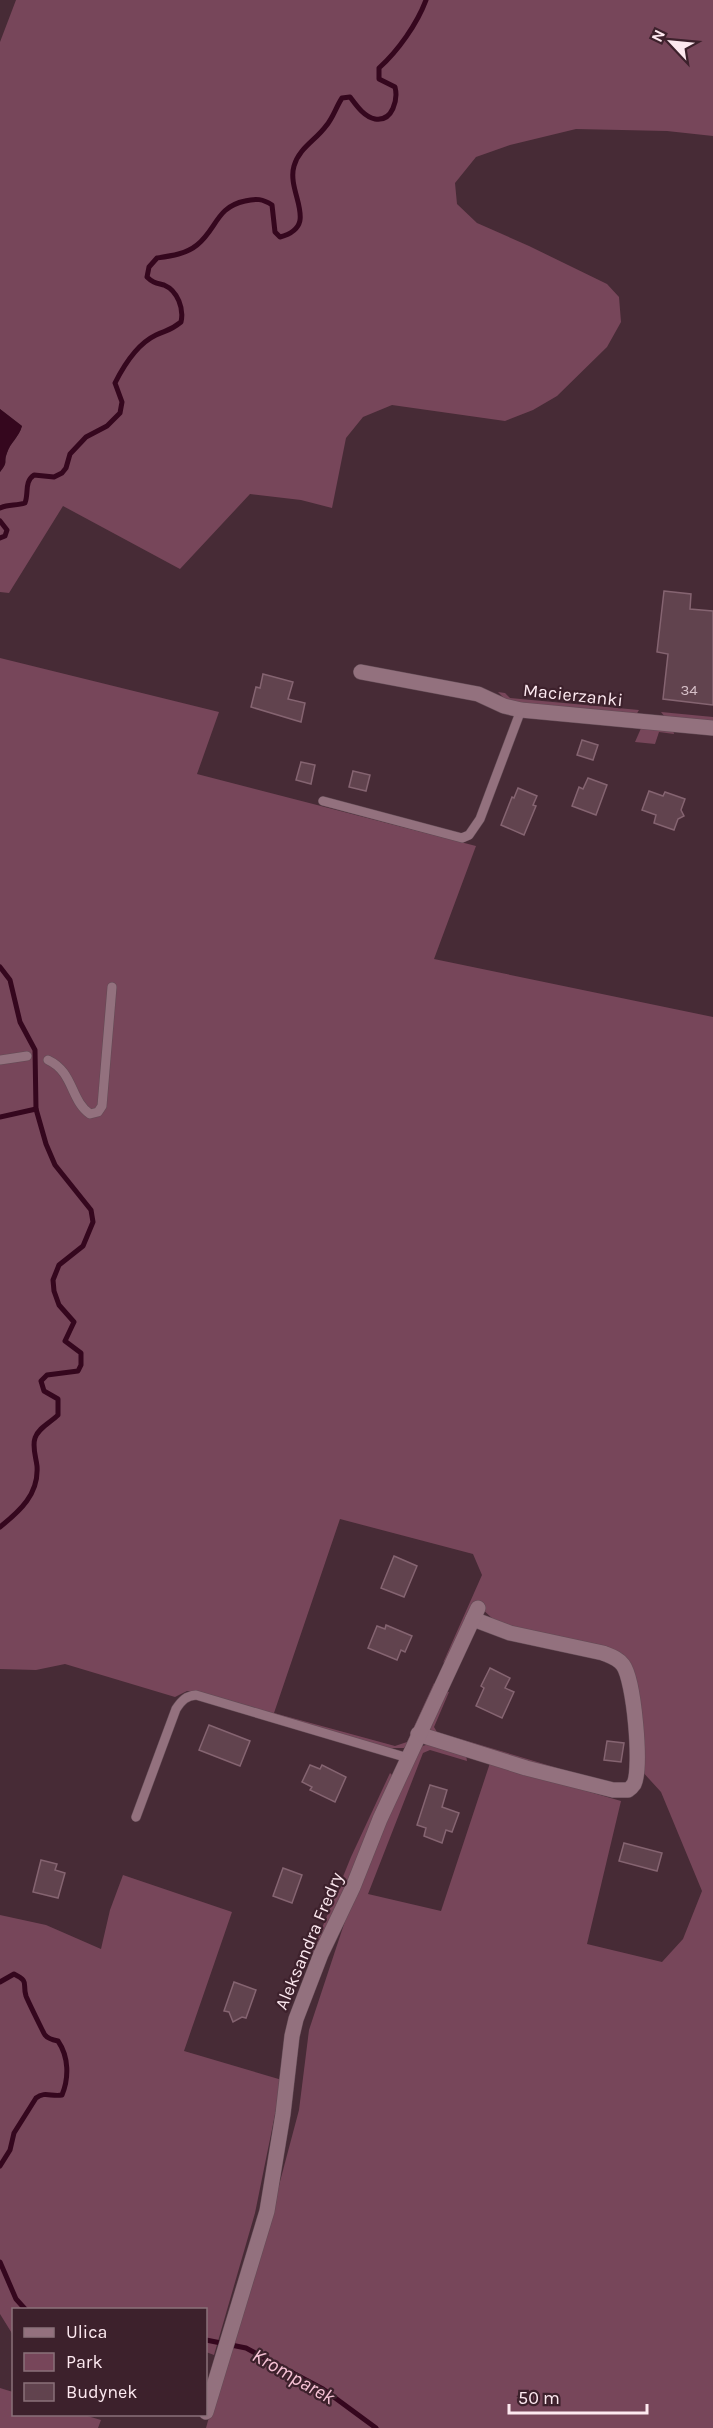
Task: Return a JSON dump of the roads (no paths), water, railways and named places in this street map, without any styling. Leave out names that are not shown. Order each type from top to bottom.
[{"type":"street","name":"Macierzanki","points":[[361,672],[478,694],[504,706],[521,710],[713,728]]},
{"type":"street","name":"Aleksandra Fredry","points":[[207,2407],[267,2211],[296,2019],[321,1954],[353,1887],[418,1734],[476,1613],[510,1633],[603,1653],[615,1658],[623,1665],[629,1677],[634,1698],[637,1765],[635,1782],[627,1790],[613,1790],[526,1768],[418,1734]]},
{"type":"lane","points":[[323,801],[462,838],[470,835],[480,819],[521,710]]},
{"type":"lane","points":[[48,1060],[57,1064],[66,1073],[83,1109],[90,1114],[98,1112],[102,1106],[112,987]]},
{"type":"lane","points":[[0,1059],[27,1056]]},
{"type":"lane","points":[[136,1817],[176,1709],[188,1696],[196,1695],[408,1758]]},
{"type":"waterway","points":[[0,508],[25,503],[28,484],[34,475],[54,477],[62,473],[70,454],[86,437],[107,426],[120,413],[122,402],[115,383],[132,356],[149,339],[181,322],[181,306],[173,291],[147,277],[149,267],[157,258],[193,248],[204,239],[222,213],[235,204],[249,200],[266,201],[272,205],[275,232],[280,237],[292,232],[298,225],[300,217],[293,176],[296,160],[328,123],[342,98],[350,97],[371,118],[381,119],[390,113],[395,103],[395,87],[379,79],[379,68],[406,37],[426,0]]},
{"type":"waterway","points":[[0,521],[7,530],[5,536],[0,538]]},
{"type":"waterway","points":[[0,967],[10,980],[20,1022],[35,1050],[36,1109],[46,1144],[55,1165],[91,1210],[93,1222],[83,1246],[59,1265],[53,1280],[59,1305],[74,1322],[65,1341],[81,1353],[81,1365],[78,1371],[47,1375],[41,1381],[44,1391],[58,1399],[58,1415],[42,1428],[35,1438],[37,1476],[27,1501],[0,1527]]},
{"type":"waterway","points":[[0,1117],[36,1109]]},
{"type":"waterway","points":[[0,1982],[14,1974],[24,1981],[26,1996],[39,2023],[46,2036],[58,2041],[62,2047],[67,2068],[62,2095],[45,2095],[36,2098],[14,2133],[10,2150],[0,2166]]},
{"type":"waterway","name":"Kromparek","points":[[0,2262],[16,2299],[24,2308]]},
{"type":"waterway","name":"Kromparek","points":[[207,2340],[246,2348],[323,2389],[376,2428]]}]
